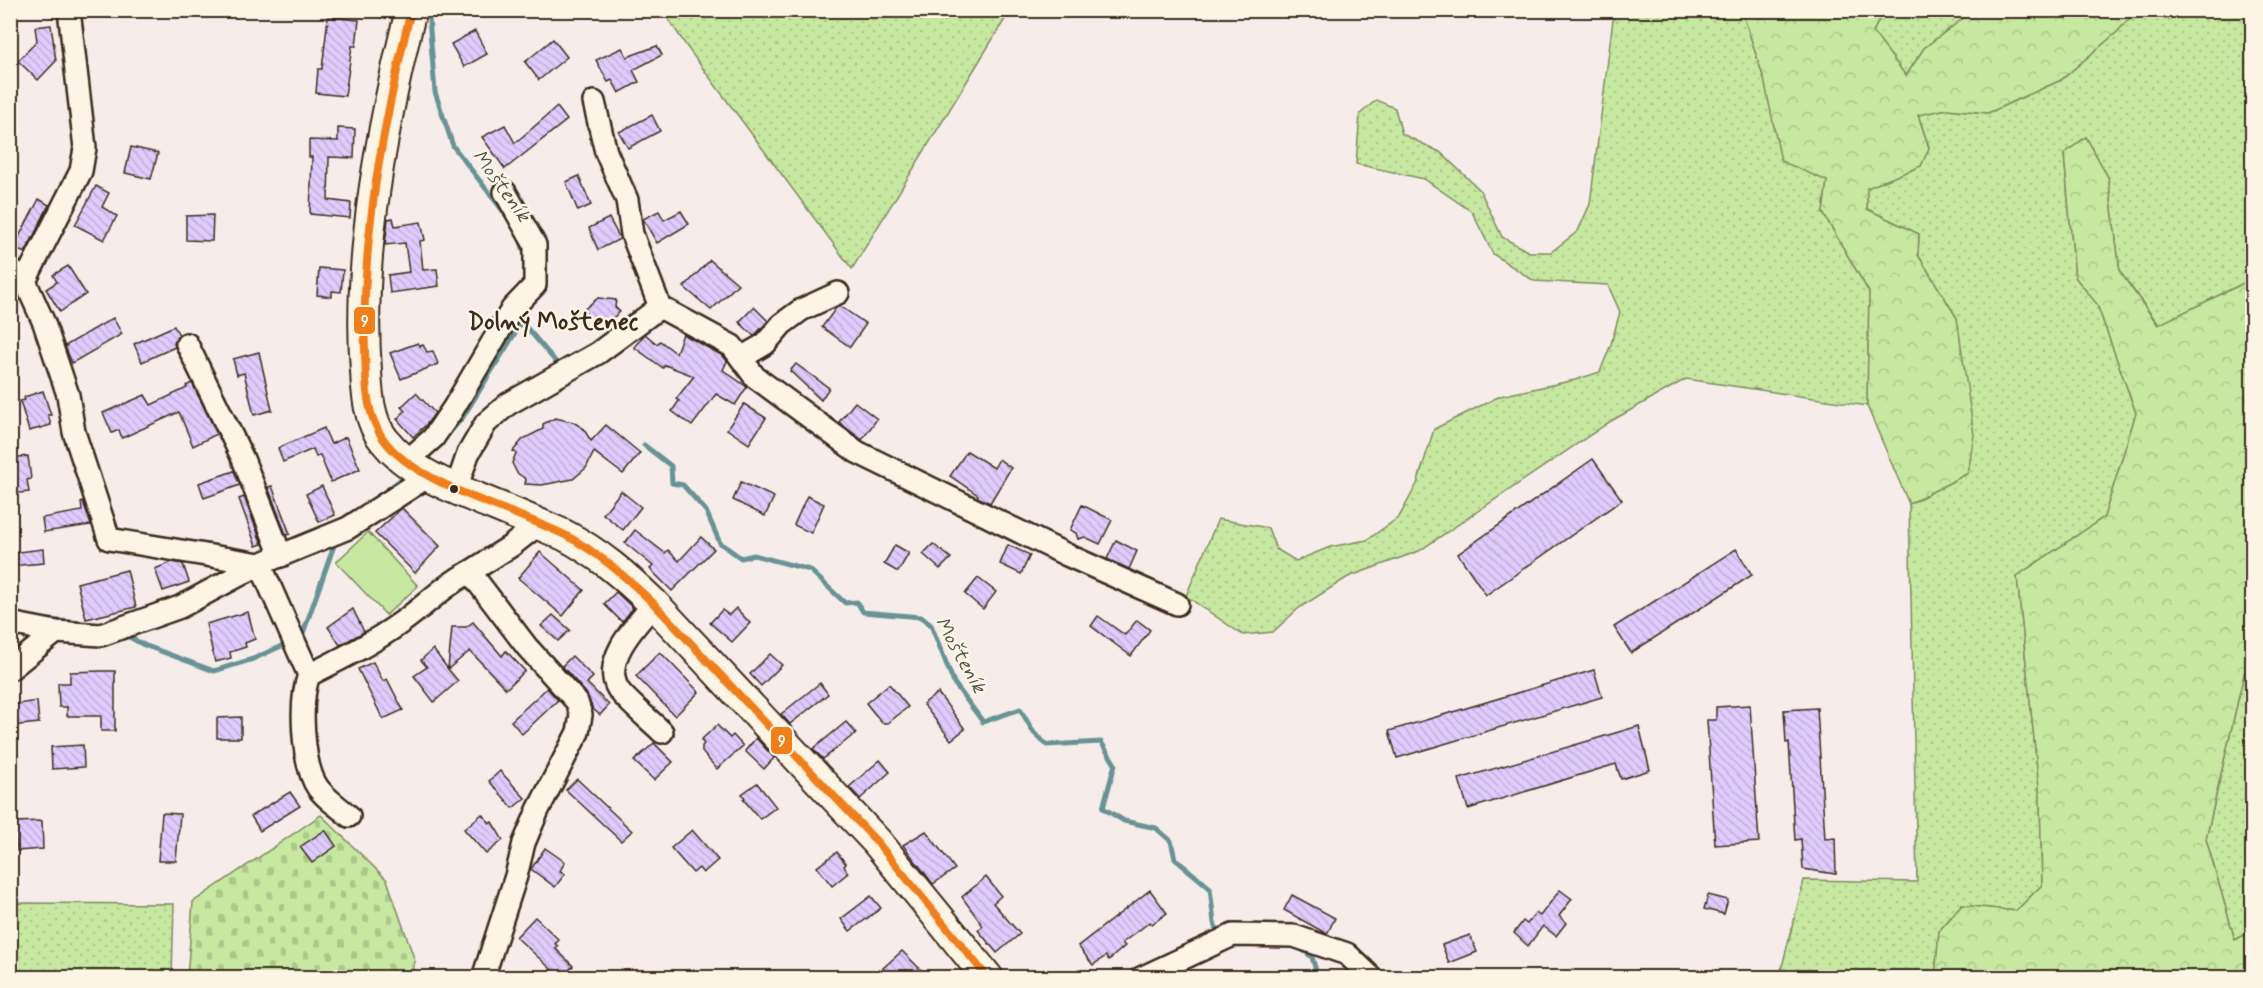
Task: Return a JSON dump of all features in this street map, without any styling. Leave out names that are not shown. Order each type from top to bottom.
[{"type":"street","points":[[69,10],[85,148],[81,171],[18,275],[44,323],[64,384],[74,432],[109,539],[260,564]]},
{"type":"street","points":[[411,10],[400,54],[377,177],[363,309],[367,389],[373,417],[383,439],[419,470],[456,489],[539,524],[604,558],[654,604],[877,842],[988,978]]},
{"type":"street","points":[[594,102],[606,152],[627,200],[632,234],[660,307],[732,346],[754,377],[857,452],[1067,555],[1177,603]]},
{"type":"street","points":[[14,623],[56,632],[101,635],[180,607],[260,564],[341,531],[419,470],[433,438],[453,409],[512,309],[536,285],[535,245],[505,192]]},
{"type":"street","points":[[741,358],[765,344],[782,324],[801,310],[838,293]]},
{"type":"street","points":[[456,489],[468,454],[486,423],[508,404],[598,353],[660,307]]},
{"type":"street","points":[[188,344],[243,459],[281,556]]},
{"type":"street","points":[[350,816],[319,788],[309,772],[302,705],[304,688],[309,675],[367,645],[402,622],[450,582],[511,546],[539,524]]},
{"type":"street","points":[[260,564],[309,675]]},
{"type":"street","points":[[470,572],[527,647],[577,702],[581,716],[578,732],[538,810],[524,843],[516,876],[483,978]]},
{"type":"street","points":[[654,604],[622,643],[613,673],[618,690],[662,732]]},
{"type":"street","points":[[10,669],[56,632]]},
{"type":"street","points":[[1141,978],[1227,938],[1294,936],[1347,954],[1372,978]]},
{"type":"green space","points":[[663,11],[1010,11],[852,269],[687,47]]},
{"type":"green space","points":[[1612,11],[1742,11],[1764,79],[1827,181],[1823,213],[1869,292],[1867,406],[1686,379],[1611,421],[1419,551],[1348,577],[1299,608],[1273,632],[1243,635],[1186,596],[1218,519],[1268,528],[1276,549],[1296,561],[1330,547],[1367,540],[1399,517],[1417,484],[1434,429],[1500,396],[1575,380],[1600,372],[1620,312],[1608,285],[1534,281],[1493,254],[1472,212],[1424,179],[1356,164],[1360,114],[1376,100],[1395,108],[1402,134],[1440,152],[1480,190],[1502,237],[1529,252],[1551,252],[1578,231],[1590,204],[1613,19]]},
{"type":"green space","points":[[1742,11],[1883,11],[1873,32],[1906,76],[1924,48],[1973,11],[2136,11],[2117,32],[2061,80],[1988,113],[1947,109],[1918,115],[1929,148],[1921,166],[1867,188],[1867,209],[1919,234],[1918,255],[1957,318],[1974,435],[1968,473],[1909,504],[1867,406],[1869,292],[1823,213],[1827,181],[1781,161],[1764,79]]},
{"type":"green space","points":[[1883,11],[1973,11],[1924,48],[1906,76],[1873,32]]},
{"type":"green space","points":[[2136,11],[2252,11],[2252,279],[2159,325],[2120,272],[2108,177],[2086,137],[2064,154],[2075,277],[2097,304],[2136,413],[2104,517],[2017,576],[2040,797],[2042,885],[2016,911],[1961,905],[1939,931],[1935,977],[1779,978],[1804,880],[1917,882],[1909,504],[1968,473],[1957,318],[1918,255],[1919,234],[1867,209],[1866,188],[1921,166],[1929,147],[1918,115],[1947,109],[1988,113],[2061,80],[2117,32]]},
{"type":"green space","points":[[2086,137],[2108,177],[2120,272],[2158,325],[2252,279],[2252,656],[2244,674],[2206,839],[2235,940],[2252,931],[2252,977],[1935,977],[1939,931],[1962,905],[2016,911],[2042,885],[2040,797],[2017,576],[2104,517],[2136,413],[2097,304],[2075,277],[2064,154]]},
{"type":"green space","points":[[368,532],[418,586],[386,615],[336,562]]},
{"type":"green space","points":[[2252,656],[2252,931],[2235,940],[2206,839],[2244,674]]},
{"type":"green space","points":[[321,815],[387,880],[415,961],[412,977],[187,978],[193,902]]},
{"type":"green space","points":[[11,903],[174,904],[172,977],[11,977]]},
{"type":"building","points":[[328,17],[359,20],[356,46],[352,46],[345,96],[316,93],[318,69],[322,69]]},
{"type":"building","points":[[51,25],[56,61],[38,80],[18,61],[37,41],[35,27]]},
{"type":"building","points":[[475,31],[487,54],[464,67],[451,44]]},
{"type":"building","points":[[553,39],[567,57],[539,80],[525,62]]},
{"type":"building","points":[[657,46],[662,55],[633,70],[639,82],[619,93],[612,80],[608,82],[596,60],[622,48],[627,57]]},
{"type":"building","points":[[557,107],[567,120],[505,169],[482,137],[505,125],[515,143]]},
{"type":"building","points":[[652,115],[660,131],[628,148],[619,132]]},
{"type":"building","points":[[338,128],[355,129],[354,158],[329,157],[328,200],[351,203],[350,218],[310,214],[312,157],[309,157],[309,140],[338,141]]},
{"type":"building","points":[[131,147],[158,153],[151,179],[125,173]]},
{"type":"building","points":[[579,176],[591,205],[578,211],[566,182]]},
{"type":"building","points":[[96,186],[109,193],[102,207],[117,216],[104,240],[75,225]]},
{"type":"building","points":[[39,199],[49,205],[25,253],[13,248]]},
{"type":"building","points":[[659,211],[664,220],[681,211],[689,224],[657,243],[643,219]]},
{"type":"building","points":[[213,215],[212,241],[186,240],[186,216]]},
{"type":"building","points":[[393,218],[395,226],[421,222],[425,240],[420,241],[423,270],[437,269],[439,286],[390,293],[388,275],[409,272],[405,243],[385,245],[388,219]]},
{"type":"building","points":[[609,218],[620,239],[598,250],[589,228]]},
{"type":"building","points":[[710,260],[738,284],[711,310],[684,287]]},
{"type":"building","points":[[68,266],[86,294],[60,312],[46,289],[57,282],[53,275]]},
{"type":"building","points":[[319,268],[343,270],[341,292],[332,291],[332,297],[317,295]]},
{"type":"building","points":[[598,298],[616,300],[615,307],[620,312],[599,329],[583,310]]},
{"type":"building","points":[[840,306],[866,324],[850,347],[822,327]]},
{"type":"building","points":[[754,307],[768,321],[754,336],[739,322]]},
{"type":"building","points":[[113,318],[122,334],[72,363],[65,346]]},
{"type":"building","points":[[174,326],[179,335],[174,343],[175,347],[142,362],[134,344]]},
{"type":"building","points":[[645,334],[657,344],[660,341],[676,353],[683,334],[723,356],[727,361],[723,370],[747,387],[735,405],[716,394],[692,426],[672,411],[679,401],[676,399],[694,376],[665,365],[663,368],[634,347]]},
{"type":"building","points":[[418,343],[420,346],[423,345],[427,352],[433,351],[438,364],[401,379],[390,353]]},
{"type":"building","points":[[259,352],[272,410],[254,415],[244,373],[237,375],[233,359]]},
{"type":"building","points":[[796,364],[829,388],[821,400],[790,371]]},
{"type":"building","points":[[192,383],[217,434],[193,446],[179,412],[122,438],[119,430],[112,433],[103,413],[145,395],[151,405],[187,388],[186,386]]},
{"type":"building","points":[[43,391],[51,415],[48,415],[51,425],[29,431],[20,401],[25,400],[24,397]]},
{"type":"building","points":[[416,393],[435,413],[413,437],[397,419],[405,411],[401,407]]},
{"type":"building","points":[[855,402],[877,419],[862,440],[839,422]]},
{"type":"building","points":[[744,404],[766,418],[749,444],[727,429]]},
{"type":"building","points":[[555,418],[573,422],[583,428],[591,441],[606,425],[640,453],[623,474],[594,452],[586,468],[573,479],[542,485],[525,484],[526,479],[517,473],[512,463],[516,453],[513,451],[523,439],[543,429],[543,424]]},
{"type":"building","points":[[324,428],[331,444],[346,437],[360,469],[331,482],[320,455],[316,457],[313,449],[283,462],[278,448]]},
{"type":"building","points":[[967,451],[994,468],[999,459],[1011,468],[990,503],[977,497],[978,495],[950,476]]},
{"type":"building","points":[[28,456],[31,479],[27,480],[29,492],[10,494],[10,458]]},
{"type":"building","points":[[1593,459],[1622,500],[1486,595],[1458,554]]},
{"type":"building","points":[[234,471],[240,485],[204,498],[199,483]]},
{"type":"building","points":[[741,482],[774,497],[765,516],[733,500]]},
{"type":"building","points":[[272,486],[290,534],[286,535],[268,487]]},
{"type":"building","points":[[322,486],[335,515],[319,522],[306,494]]},
{"type":"building","points":[[621,491],[641,507],[623,530],[603,514]]},
{"type":"building","points":[[807,496],[824,504],[811,533],[794,525]]},
{"type":"building","points":[[244,497],[262,544],[256,546],[239,499]]},
{"type":"building","points":[[83,501],[91,525],[44,532],[42,518],[82,511],[81,502]]},
{"type":"building","points":[[1082,505],[1112,520],[1100,544],[1085,537],[1078,539],[1076,533],[1070,530]]},
{"type":"building","points":[[402,508],[440,546],[415,573],[375,533]]},
{"type":"building","points":[[635,530],[665,553],[668,550],[679,561],[701,537],[714,549],[672,591],[650,569],[653,566],[625,543]]},
{"type":"building","points":[[1116,540],[1137,551],[1129,569],[1107,559]]},
{"type":"building","points":[[933,544],[951,558],[940,569],[923,554]]},
{"type":"building","points":[[895,545],[909,553],[898,572],[884,564]]},
{"type":"building","points":[[1008,545],[1030,555],[1021,574],[1000,564]]},
{"type":"building","points":[[43,549],[44,563],[10,566],[10,553]]},
{"type":"building","points":[[1736,549],[1752,575],[1631,653],[1614,627]]},
{"type":"building","points":[[540,552],[584,590],[563,616],[518,578]]},
{"type":"building","points":[[172,562],[183,564],[189,582],[163,591],[155,569]]},
{"type":"building","points":[[127,570],[136,607],[86,619],[77,583]]},
{"type":"building","points":[[978,578],[996,592],[983,609],[965,594]]},
{"type":"building","points":[[616,592],[633,608],[622,622],[604,604]]},
{"type":"building","points":[[736,608],[750,623],[732,642],[710,623],[722,610],[729,615]]},
{"type":"building","points":[[353,609],[364,632],[340,645],[328,627]]},
{"type":"building","points":[[248,612],[255,639],[245,643],[246,647],[230,652],[231,658],[215,662],[206,624]]},
{"type":"building","points":[[553,615],[570,630],[558,641],[541,626]]},
{"type":"building","points":[[1098,616],[1125,635],[1137,620],[1150,630],[1131,656],[1091,626]]},
{"type":"building","points":[[473,622],[502,656],[506,651],[525,671],[506,689],[470,651],[448,669],[452,627],[466,627]]},
{"type":"building","points":[[433,649],[458,681],[434,702],[414,676],[427,667],[421,660]]},
{"type":"building","points":[[660,652],[699,692],[675,716],[636,676]]},
{"type":"building","points":[[770,654],[782,665],[761,686],[750,674]]},
{"type":"building","points":[[572,656],[593,677],[587,683],[609,705],[600,715],[593,709],[586,693],[562,666]]},
{"type":"building","points":[[373,662],[383,681],[387,679],[403,710],[383,719],[358,669]]},
{"type":"building","points":[[1594,670],[1602,697],[1397,758],[1389,731]]},
{"type":"building","points":[[115,671],[115,731],[101,731],[101,716],[67,716],[67,707],[59,707],[58,683],[70,683],[70,672]]},
{"type":"building","points":[[820,683],[828,694],[790,724],[781,714]]},
{"type":"building","points":[[889,684],[908,707],[888,723],[882,723],[866,703]]},
{"type":"building","points":[[547,688],[558,700],[522,734],[511,721]]},
{"type":"building","points":[[938,693],[965,729],[951,740],[923,704]]},
{"type":"building","points":[[37,701],[39,723],[11,726],[11,705]]},
{"type":"building","points":[[1750,705],[1759,842],[1715,845],[1707,720],[1716,720],[1716,707]]},
{"type":"building","points":[[1817,708],[1825,839],[1835,838],[1836,874],[1803,869],[1801,839],[1795,840],[1789,742],[1786,743],[1784,710]]},
{"type":"building","points":[[241,717],[241,738],[217,738],[217,718]]},
{"type":"building","points":[[846,722],[856,733],[823,759],[813,749]]},
{"type":"building","points":[[717,725],[730,738],[733,735],[743,746],[717,769],[702,752],[704,744],[701,740]]},
{"type":"building","points":[[1639,726],[1650,770],[1621,779],[1616,764],[1468,809],[1459,779]]},
{"type":"building","points":[[756,738],[774,758],[764,769],[745,751]]},
{"type":"building","points":[[654,743],[673,762],[654,780],[634,761]]},
{"type":"building","points":[[83,745],[84,767],[52,769],[51,747]]},
{"type":"building","points":[[880,760],[890,772],[860,799],[849,787]]},
{"type":"building","points":[[500,771],[525,798],[513,808],[489,781]]},
{"type":"building","points":[[577,779],[632,831],[621,841],[566,790]]},
{"type":"building","points":[[757,783],[776,807],[760,819],[743,799],[745,798],[742,794]]},
{"type":"building","points":[[290,792],[300,806],[260,831],[251,816]]},
{"type":"building","points":[[162,813],[180,814],[176,861],[158,861]]},
{"type":"building","points":[[482,814],[490,823],[492,822],[503,840],[486,854],[464,829]]},
{"type":"building","points":[[42,821],[43,849],[17,851],[15,822]]},
{"type":"building","points":[[325,830],[336,846],[312,863],[300,847]]},
{"type":"building","points":[[692,830],[718,860],[703,873],[699,868],[693,873],[671,848]]},
{"type":"building","points":[[926,831],[955,869],[933,884],[903,845]]},
{"type":"building","points":[[545,848],[565,862],[560,871],[565,874],[555,887],[531,869]]},
{"type":"building","points":[[837,852],[846,864],[844,866],[848,873],[832,886],[817,867]]},
{"type":"building","points":[[986,877],[1001,896],[993,903],[1020,934],[997,953],[978,930],[983,926],[962,897]]},
{"type":"building","points":[[1150,890],[1167,913],[1152,924],[1150,922],[1122,943],[1125,946],[1109,960],[1106,956],[1093,965],[1078,946]]},
{"type":"building","points":[[1560,890],[1572,899],[1559,916],[1566,923],[1556,936],[1543,926],[1528,946],[1514,933],[1523,921],[1527,924],[1536,913],[1540,916]]},
{"type":"building","points":[[1292,895],[1335,918],[1327,934],[1284,910]]},
{"type":"building","points":[[1708,895],[1728,900],[1724,914],[1704,909]]},
{"type":"building","points":[[871,896],[881,908],[850,931],[841,919]]},
{"type":"building","points":[[535,917],[559,940],[555,948],[573,966],[561,978],[516,937]]},
{"type":"building","points":[[1470,935],[1477,952],[1449,963],[1442,945]]},
{"type":"building","points":[[902,951],[929,978],[893,978],[883,968]]},
{"type":"waterway","name":"Mošteník","points":[[432,10],[429,18],[435,92],[453,146],[510,220]]},
{"type":"waterway","name":"Mošteník","points":[[519,235],[526,258]]},
{"type":"waterway","name":"Mošteník","points":[[524,305],[522,322],[561,368]]},
{"type":"waterway","points":[[444,439],[463,417],[522,322]]},
{"type":"waterway","name":"Mošteník","points":[[644,445],[671,466],[672,483],[683,485],[706,511],[720,543],[741,558],[754,555],[810,570],[845,603],[857,602],[863,612],[921,617],[931,625],[954,683],[983,722],[1020,709],[1034,733],[1047,745],[1101,742],[1115,764],[1103,808],[1124,821],[1156,828],[1171,841],[1175,859],[1210,888],[1214,923],[1221,933]]},
{"type":"waterway","points":[[379,496],[408,474]]},
{"type":"waterway","points":[[299,637],[302,636],[336,540]]},
{"type":"waterway","points":[[40,619],[102,625]]},
{"type":"waterway","points":[[122,633],[144,645],[214,671],[253,659],[288,643]]},
{"type":"waterway","name":"Mošteník","points":[[1300,948],[1312,957],[1318,978]]},
{"type":"transit line","name":"9","points":[[411,10],[376,179],[367,265],[366,380],[372,417],[379,433],[394,452],[437,481],[565,535],[612,566],[654,604],[877,842],[988,978]]},
{"type":"district","name":"Dolný Moštenec","points":[[553,322]]}]
